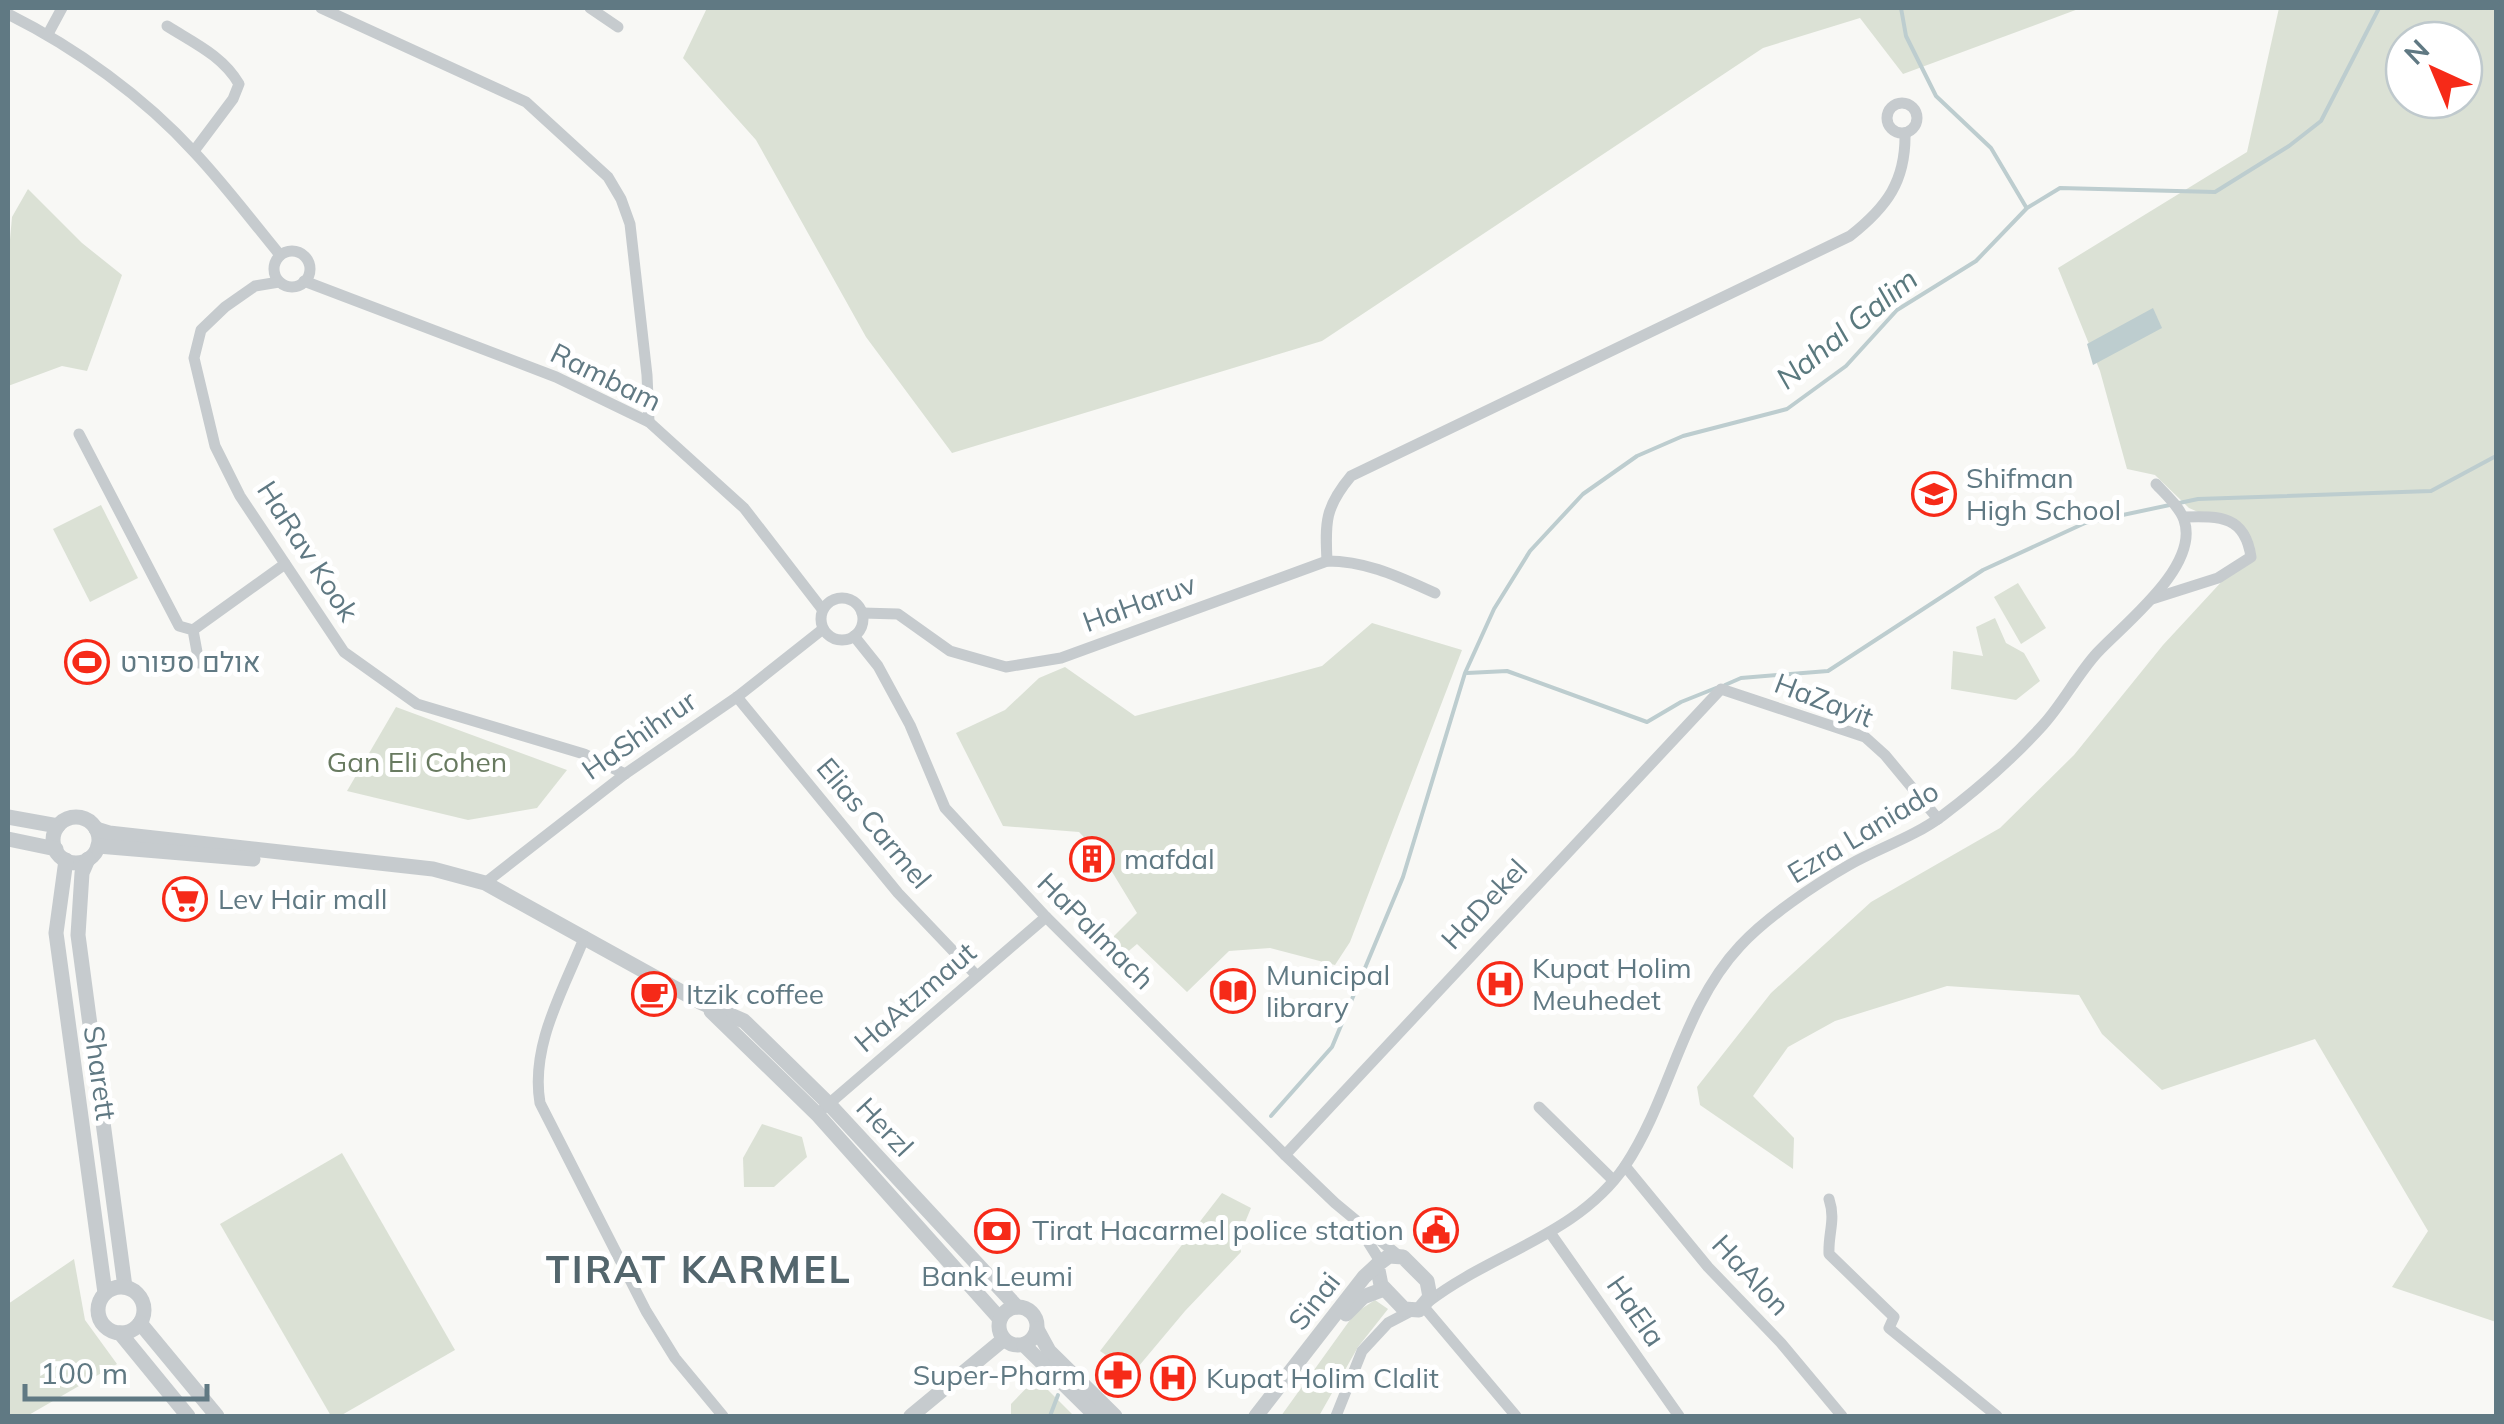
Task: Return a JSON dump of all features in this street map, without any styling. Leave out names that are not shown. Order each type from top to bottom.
[{"type":"street","points":[[48,34],[62,8]]},
{"type":"street","points":[[321,8],[526,102],[608,177],[630,224],[648,375],[649,422]]},
{"type":"street","points":[[590,8],[618,27]]},
{"type":"street","points":[[8,14],[48,34],[126,91],[194,151],[280,255]]},
{"type":"street","points":[[167,26],[213,54],[230,69],[239,84],[233,100],[194,151]]},
{"type":"street","points":[[1327,561],[1325,527],[1331,500],[1351,476],[1850,236],[1878,214],[1897,183],[1906,156],[1905,133]]},
{"type":"street","points":[[280,255],[291,251],[303,254],[310,270],[304,282]]},
{"type":"street","points":[[279,282],[274,272],[280,255]]},
{"type":"street","name":"Rambam","points":[[279,282],[295,287],[304,282],[556,377],[649,422],[744,508],[822,609]]},
{"type":"street","name":"HaRav Kook","points":[[279,282],[255,286],[224,307],[201,330],[194,358],[215,446],[240,496],[344,652],[417,704],[584,754],[625,774]]},
{"type":"street","points":[[79,434],[179,626],[193,630]]},
{"type":"street","points":[[2156,484],[2184,517]]},
{"type":"street","name":"Ezra Laniado","points":[[1336,1416],[1362,1351],[1388,1323],[1421,1306],[1458,1279],[1552,1234],[1625,1166],[1671,1074],[1698,1005],[1740,946],[1802,896],[1847,866],[1938,819],[1982,784],[2045,723],[2095,655],[2152,599],[2187,541],[2184,517],[2234,522],[2244,529],[2250,557],[2218,578],[2152,599]]},
{"type":"street","name":"HaHaruv","points":[[862,613],[898,614],[950,651],[1006,666],[1060,658],[1327,561],[1351,561],[1386,571],[1434,593]]},
{"type":"street","points":[[193,630],[285,564]]},
{"type":"street","points":[[844,598],[857,604],[862,613],[862,626],[854,636],[834,638],[823,629],[822,609],[832,600],[844,598]]},
{"type":"street","name":"HaShihrur","points":[[485,883],[625,774],[738,697],[823,629]]},
{"type":"street","points":[[193,630],[199,663]]},
{"type":"street","name":"HaPalmach","points":[[854,636],[878,666],[910,725],[945,808],[1046,917],[1285,1155],[1399,1256]]},
{"type":"street","name":"HaZayit","points":[[1721,689],[1864,738],[1885,755],[1938,819]]},
{"type":"street","name":"HaDekel","points":[[1285,1155],[1721,689]]},
{"type":"street","name":"Elias Carmel","points":[[738,697],[898,892],[977,976]]},
{"type":"street","name":"Herzl","points":[[8,817],[58,826],[75,817],[110,833],[434,869],[485,883],[700,1002],[744,1021],[1000,1319]]},
{"type":"street","points":[[58,826],[54,837],[61,855]]},
{"type":"street","points":[[93,852],[96,828]]},
{"type":"street","name":"Herzl","points":[[8,839],[74,862],[93,852],[485,883]]},
{"type":"street","name":"Sharett","points":[[93,852],[82,873],[78,934],[125,1287]]},
{"type":"street","name":"Sharett","points":[[61,855],[56,933],[105,1293]]},
{"type":"street","name":"HaAtzmaut","points":[[823,1109],[1046,917]]},
{"type":"street","points":[[586,936],[542,1047],[536,1075],[540,1103],[646,1311],[675,1358],[723,1416]]},
{"type":"street","points":[[1539,1107],[1612,1180]]},
{"type":"street","name":"Herzl","points":[[823,1109],[1017,1307]]},
{"type":"street","name":"HaAlon","points":[[1625,1166],[1708,1267],[1781,1343],[1842,1416]]},
{"type":"street","points":[[1829,1199],[1834,1216],[1828,1237],[1830,1254],[1894,1317],[1890,1328],[1996,1416]]},
{"type":"street","name":"HaPalmach","points":[[1355,1221],[1378,1263]]},
{"type":"street","name":"HaEla","points":[[1552,1234],[1679,1416]]},
{"type":"street","points":[[1421,1306],[1430,1289],[1427,1281],[1399,1256],[1378,1263],[1378,1277],[1384,1290],[1398,1304],[1421,1306],[1516,1416]]},
{"type":"street","name":"Sinai","points":[[1256,1416],[1378,1263]]},
{"type":"street","name":"Ezra Laniado","points":[[1427,1281],[1458,1279]]},
{"type":"street","points":[[120,1333],[140,1322],[142,1301],[125,1287],[105,1293],[98,1314],[106,1327],[120,1333],[179,1413]]},
{"type":"street","name":"Sinai","points":[[1268,1416],[1352,1306],[1363,1297],[1384,1290]]},
{"type":"street","points":[[1096,1416],[1024,1345],[1004,1339],[999,1327],[1007,1310],[1017,1307],[1033,1314],[1048,1351],[1116,1416]]},
{"type":"street","points":[[140,1322],[217,1416]]},
{"type":"street","points":[[1024,1345],[1037,1330]]},
{"type":"street","points":[[911,1416],[1004,1339]]},
{"type":"green space","points":[[707,8],[2081,8],[1903,74],[1860,18],[1763,48],[1322,341],[952,453],[866,337],[756,140],[683,58]]},
{"type":"green space","points":[[2279,8],[2496,8],[2496,1322],[2392,1287],[2428,1231],[2315,1039],[2162,1090],[2102,1034],[2079,995],[1947,986],[1835,1021],[1788,1047],[1753,1096],[1794,1138],[1793,1169],[1700,1105],[1697,1087],[1771,993],[1871,902],[2000,828],[2074,755],[2163,645],[2249,552],[2241,531],[2189,508],[2155,475],[2127,469],[2100,371],[2058,268],[2247,152]]},
{"type":"green space","points":[[28,189],[82,243],[122,275],[87,371],[62,366],[8,386],[12,217]]},
{"type":"green space","points":[[101,505],[138,578],[90,602],[53,529]]},
{"type":"green space","points":[[2018,583],[2046,628],[2021,644],[1994,597]]},
{"type":"green space","points":[[1995,618],[2006,643],[2024,653],[2040,681],[2016,700],[1951,689],[1953,651],[1983,656],[1976,627]]},
{"type":"green space","points":[[1372,623],[1462,650],[1350,942],[1335,965],[1270,948],[1229,951],[1187,992],[1137,944],[1112,965],[1098,952],[1137,913],[1103,857],[1079,832],[1003,826],[956,733],[1005,710],[1039,678],[1065,667],[1135,716],[1322,666]]},
{"type":"green space","name":"אולם ספורט","points":[[86,638],[107,675],[89,686],[68,648]]},
{"type":"green space","name":"Gan Eli Cohen","points":[[396,707],[567,770],[537,808],[468,820],[347,791]]},
{"type":"green space","points":[[762,1124],[802,1137],[807,1157],[774,1187],[744,1187],[743,1158]]},
{"type":"green space","points":[[342,1153],[455,1350],[340,1416],[331,1416],[220,1224]]},
{"type":"green space","points":[[1222,1193],[1251,1208],[1239,1237],[1241,1252],[1133,1373],[1100,1351]]},
{"type":"green space","points":[[74,1259],[85,1320],[117,1364],[27,1416],[8,1416],[8,1304]]},
{"type":"green space","points":[[1375,1300],[1388,1309],[1358,1347],[1319,1416],[1281,1416],[1355,1313]]},
{"type":"green space","points":[[1036,1378],[1074,1416],[1011,1416],[1011,1404]]},
{"type":"shaded area","points":[[2153,308],[2162,328],[2093,365],[2087,344]]},
{"type":"waterway","points":[[1901,8],[1906,36],[1936,96],[1991,148],[2026,207]]},
{"type":"waterway","name":"Nahal Galim","points":[[1271,1116],[1332,1047],[1403,877],[1465,673],[1494,609],[1530,551],[1583,494],[1637,456],[1683,436],[1787,409],[1846,366],[1897,310],[1976,261],[2027,208],[2060,188],[2215,192],[2321,121],[2379,8]]},
{"type":"waterway","points":[[1725,685],[1741,678],[1828,671],[1983,570],[2085,523],[2198,499],[2431,491],[2496,456]]},
{"type":"waterway","points":[[1467,673],[1507,671],[1647,722],[1716,688]]},
{"type":"waterway","name":"Nahal Galim","points":[[1050,1416],[1058,1395]]},
{"type":"place","name":"Shifman High School","points":[[1934,494]]},
{"type":"place","name":"אולם ספורט","points":[[87,662]]},
{"type":"place","name":"mafdal","points":[[1092,859]]},
{"type":"place","name":"Lev Hair mall","points":[[185,899]]},
{"type":"place","name":"Kupat Holim Meuhedet","points":[[1500,984]]},
{"type":"place","name":"Municipal library","points":[[1233,991]]},
{"type":"place","name":"Itzik coffee","points":[[654,994]]},
{"type":"place","name":"Tirat Hacarmel police station","points":[[1436,1230]]},
{"type":"place","name":"Bank Leumi","points":[[997,1231]]},
{"type":"place","name":"Super-Pharm","points":[[1118,1375]]},
{"type":"place","name":"Kupat Holim Clalit","points":[[1173,1378]]},
{"type":"district","name":"TIRAT KARMEL","points":[[699,1270]]}]
